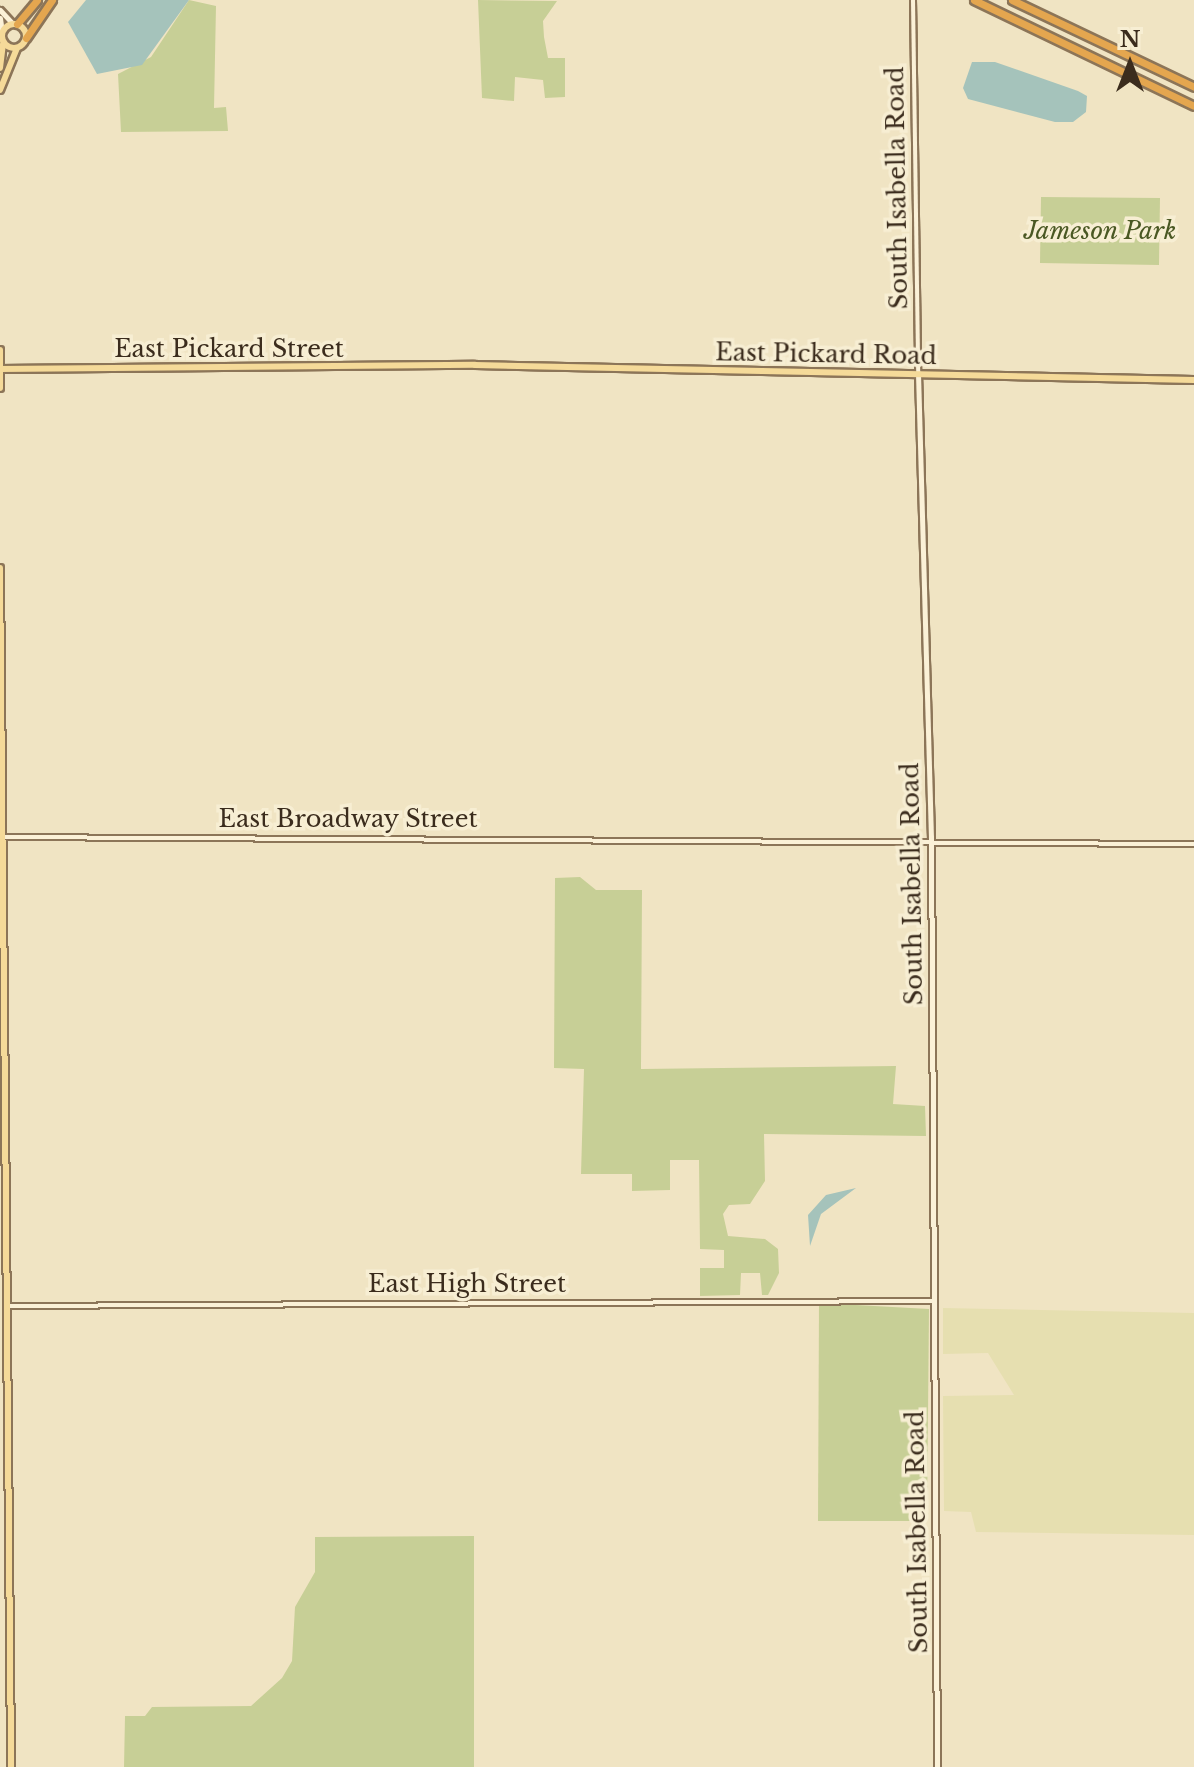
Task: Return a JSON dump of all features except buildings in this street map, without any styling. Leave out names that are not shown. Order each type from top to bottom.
[{"type":"highway","points":[[15,24],[37,0]]},
{"type":"highway","points":[[26,38],[52,0]]},
{"type":"highway","points":[[974,0],[1194,106]]},
{"type":"highway","points":[[1012,0],[1194,87]]},
{"type":"main road","points":[[0,10],[26,38],[17,48],[0,90]]},
{"type":"main road","points":[[0,18],[3,41],[0,68]]},
{"type":"main road","points":[[2,32],[15,24]]},
{"type":"main road","points":[[3,41],[17,48]]},
{"type":"main road","points":[[0,350],[0,388]]},
{"type":"main road","name":"East Pickard Road","points":[[458,365],[1194,380]]},
{"type":"main road","name":"East Pickard Street","points":[[0,369],[458,365]]},
{"type":"main road","name":"South Isabella Road","points":[[918,373],[931,837],[937,1767]]},
{"type":"main road","points":[[0,568],[4,1540],[11,1767]]},
{"type":"street","name":"South Isabella Road","points":[[913,0],[918,373]]},
{"type":"street","name":"East Broadway Street","points":[[1,837],[931,837],[1194,844]]},
{"type":"street","name":"East High Street","points":[[3,1306],[933,1301]]},
{"type":"shaded area","points":[[943,1308],[1194,1313],[1194,1535],[976,1532],[971,1512],[944,1511],[943,1396],[1014,1395],[988,1353],[943,1354]]},
{"type":"green space","points":[[189,0],[216,6],[214,108],[226,107],[228,131],[121,132],[118,74],[151,57]]},
{"type":"green space","points":[[478,0],[557,1],[543,21],[544,37],[548,58],[565,58],[565,97],[545,98],[543,80],[515,77],[514,101],[482,98]]},
{"type":"green space","name":"Jameson Park","points":[[1041,197],[1160,198],[1159,265],[1040,263]]},
{"type":"green space","points":[[580,877],[596,890],[642,890],[641,1069],[896,1066],[893,1104],[925,1106],[926,1136],[764,1134],[765,1181],[750,1204],[729,1205],[723,1214],[728,1236],[765,1239],[778,1249],[779,1273],[768,1295],[762,1295],[760,1273],[741,1273],[740,1295],[700,1296],[700,1268],[724,1268],[724,1250],[700,1249],[699,1160],[670,1160],[670,1190],[632,1191],[632,1174],[581,1174],[584,1069],[554,1068],[555,878]]},
{"type":"green space","points":[[819,1303],[929,1309],[927,1521],[818,1521]]},
{"type":"green space","points":[[474,1536],[474,1767],[124,1767],[125,1716],[145,1716],[152,1707],[251,1706],[282,1678],[292,1661],[295,1607],[315,1572],[315,1537]]},
{"type":"water","points":[[86,0],[189,0],[142,65],[97,74],[68,22]]},
{"type":"water","points":[[972,62],[995,62],[1078,91],[1087,96],[1086,112],[1073,122],[1055,122],[968,99],[963,88]]},
{"type":"water","points":[[856,1188],[821,1214],[810,1246],[808,1215],[826,1195]]}]
